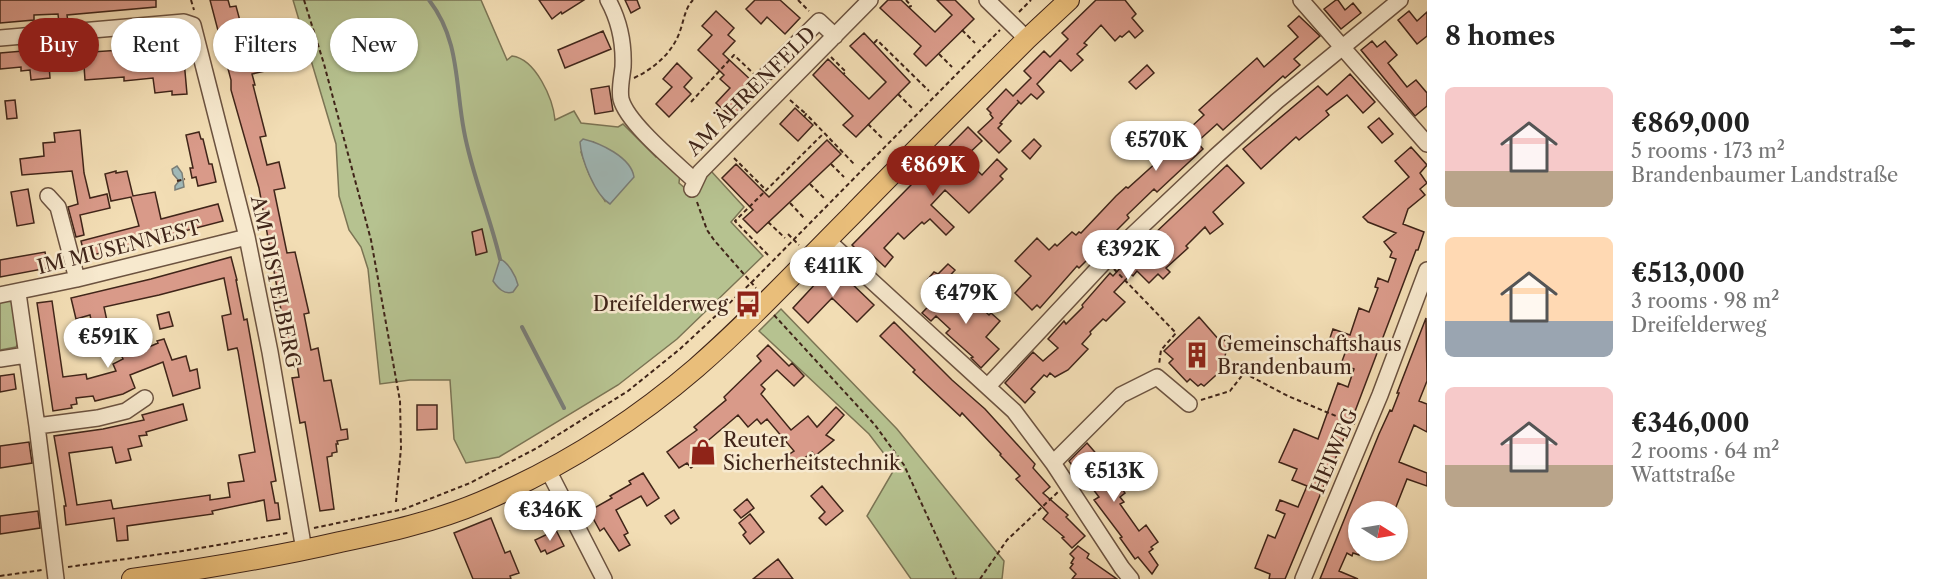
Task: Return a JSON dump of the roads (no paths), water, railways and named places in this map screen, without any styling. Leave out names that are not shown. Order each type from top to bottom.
[{"type":"main road","points":[[132,579],[248,561],[420,523],[481,502],[548,470],[623,424],[688,374],[736,331],[1027,39],[1069,0]]},
{"type":"street","name":"AM ÄHRENFELD","points":[[608,0],[615,16],[623,48],[621,99],[627,113],[693,185],[700,172],[870,0]]},
{"type":"street","points":[[987,0],[1027,39]]},
{"type":"street","points":[[1301,0],[1427,144]]},
{"type":"street","points":[[988,386],[1106,261],[1215,157],[1277,101],[1400,0]]},
{"type":"street","name":"AM DISTELBERG","points":[[0,38],[184,22],[194,19],[247,237],[270,352],[304,550]]},
{"type":"street","points":[[762,73],[819,21],[835,36]]},
{"type":"street","points":[[48,196],[58,207],[77,279]]},
{"type":"street","name":"IM MUSENNEST","points":[[0,296],[247,237]]},
{"type":"street","points":[[827,240],[1014,411],[1053,463],[1131,579]]},
{"type":"street","name":"HEIWEG","points":[[1303,579],[1366,429],[1427,270]]},
{"type":"street","points":[[18,293],[56,574]]},
{"type":"street","points":[[0,359],[27,355]]},
{"type":"street","points":[[1053,463],[1120,395],[1158,376],[1189,404]]},
{"type":"street","points":[[37,426],[98,418],[126,411],[145,398]]},
{"type":"street","points":[[548,470],[604,579]]},
{"type":"water","points":[[583,139],[614,152],[632,170],[634,177],[610,204],[599,193],[586,167],[580,142]]},
{"type":"water","points":[[177,166],[182,173],[184,187],[175,190],[179,181],[172,169]]},
{"type":"water","points":[[500,259],[509,266],[518,285],[513,292],[504,292],[493,281]]},
{"type":"waterway","points":[[429,0],[439,15],[451,47],[467,147],[500,259]]},
{"type":"waterway","points":[[522,327],[564,408]]},
{"type":"place","name":"Dreifelderweg","points":[[748,304]]},
{"type":"place","name":"Gemeinschaftshaus Brandenbaum","points":[[1197,355]]},
{"type":"place","name":"Reuter Sicherheitstechnik","points":[[703,452]]}]
